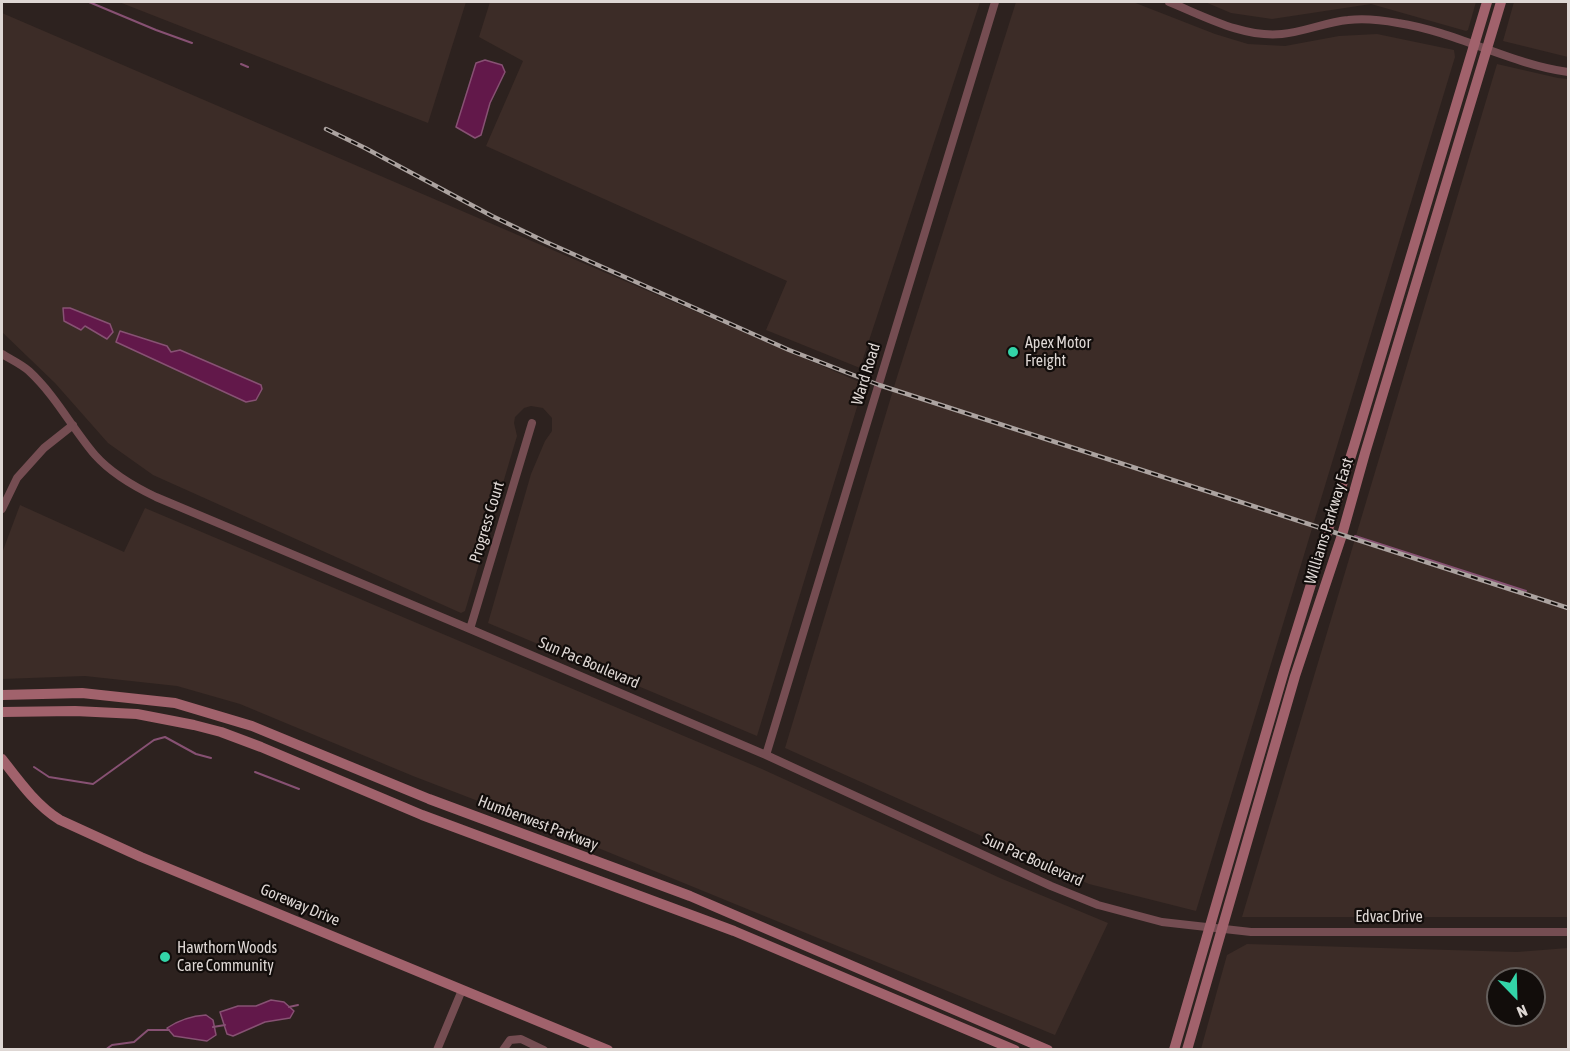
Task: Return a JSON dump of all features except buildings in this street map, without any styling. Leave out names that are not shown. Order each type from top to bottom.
[{"type":"main road","name":"Williams Parkway East","points":[[1174,1050],[1284,671],[1487,2]]},
{"type":"main road","name":"Williams Parkway East","points":[[1187,1050],[1295,676],[1342,536],[1501,2]]},
{"type":"main road","name":"Humberwest Parkway","points":[[2,695],[82,693],[176,703],[252,726],[429,799],[690,896],[1048,1050]]},
{"type":"main road","name":"Humberwest Parkway","points":[[2,712],[75,711],[137,714],[194,724],[221,732],[422,815],[734,931],[1015,1050]]},
{"type":"main road","name":"Goreway Drive","points":[[2,759],[33,798],[60,820],[141,857],[608,1050]]},
{"type":"street","name":"Ward Road","points":[[766,755],[995,2]]},
{"type":"street","points":[[1169,2],[1233,28],[1258,33],[1279,34],[1347,20],[1374,19],[1424,29],[1537,65],[1569,72]]},
{"type":"street","name":"Sun Pac Boulevard","points":[[2,354],[28,371],[54,399],[104,464],[137,488],[766,755],[1055,888],[1098,905],[1162,922],[1209,927]]},
{"type":"street","name":"Progress Court","points":[[470,629],[532,423]]},
{"type":"street","points":[[2,509],[17,478],[44,448],[73,425]]},
{"type":"street","name":"Edvac Drive","points":[[1209,927],[1251,932],[1569,932]]},
{"type":"street","points":[[437,1050],[462,990]]},
{"type":"street","points":[[503,1050],[510,1040],[521,1039],[544,1050]]},
{"type":"shaded area","points":[[119,2],[466,2],[428,123]]},
{"type":"shaded area","points":[[490,2],[980,2],[860,368],[766,330],[787,281],[486,146],[523,61],[479,37]]},
{"type":"shaded area","points":[[1016,2],[1133,2],[1215,34],[1248,44],[1285,46],[1339,36],[1377,34],[1454,50],[1455,57],[1196,911],[1089,884],[785,748],[897,377]]},
{"type":"shaded area","points":[[1205,2],[1476,2],[1466,31],[1371,4],[1272,19],[1231,13]]},
{"type":"shaded area","points":[[1514,2],[1568,2],[1568,57],[1503,41]]},
{"type":"shaded area","points":[[2,13],[864,384],[757,736],[488,623],[531,474],[545,441],[552,431],[552,418],[543,408],[531,406],[524,408],[515,417],[517,436],[465,611],[461,613],[153,475],[108,443],[55,383],[2,332]]},
{"type":"shaded area","points":[[485,60],[502,65],[505,72],[490,103],[481,135],[475,138],[456,127],[476,63]]},
{"type":"shaded area","points":[[1497,64],[1568,79],[1568,917],[1242,917]]},
{"type":"shaded area","points":[[63,308],[70,308],[110,324],[113,332],[107,339],[85,326],[81,330],[64,321]]},
{"type":"shaded area","points":[[120,331],[167,346],[171,352],[180,350],[261,385],[262,389],[256,400],[246,402],[116,342]]},
{"type":"shaded area","points":[[20,505],[124,552],[145,508],[762,769],[1000,878],[1108,923],[1055,1035],[240,704],[177,686],[85,676],[2,679],[2,553]]},
{"type":"shaded area","points":[[1247,944],[1517,952],[1568,948],[1568,1049],[1201,1049],[1227,955]]},
{"type":"shaded area","points":[[271,1000],[284,1002],[294,1011],[290,1018],[265,1022],[233,1036],[227,1034],[220,1012],[238,1006],[256,1006]]},
{"type":"shaded area","points":[[206,1015],[213,1020],[216,1035],[207,1041],[174,1036],[167,1028],[185,1019]]},
{"type":"waterway","points":[[89,2],[192,43]]},
{"type":"waterway","points":[[241,64],[248,67]]},
{"type":"waterway","points":[[1355,536],[1526,591]]},
{"type":"waterway","points":[[34,767],[49,777],[93,784],[154,740],[165,737],[196,754],[211,758]]},
{"type":"waterway","points":[[255,772],[299,789]]},
{"type":"waterway","points":[[289,1007],[298,1005]]},
{"type":"waterway","points":[[213,1027],[225,1025]]},
{"type":"waterway","points":[[105,1050],[112,1045],[134,1042],[148,1030],[169,1030]]},
{"type":"railway","points":[[326,129],[546,242],[789,350],[879,385],[1568,608]]},
{"type":"place","name":"Apex Motor Freight","points":[[1013,352]]},
{"type":"place","name":"Hawthorn Woods Care Community","points":[[165,957]]}]
